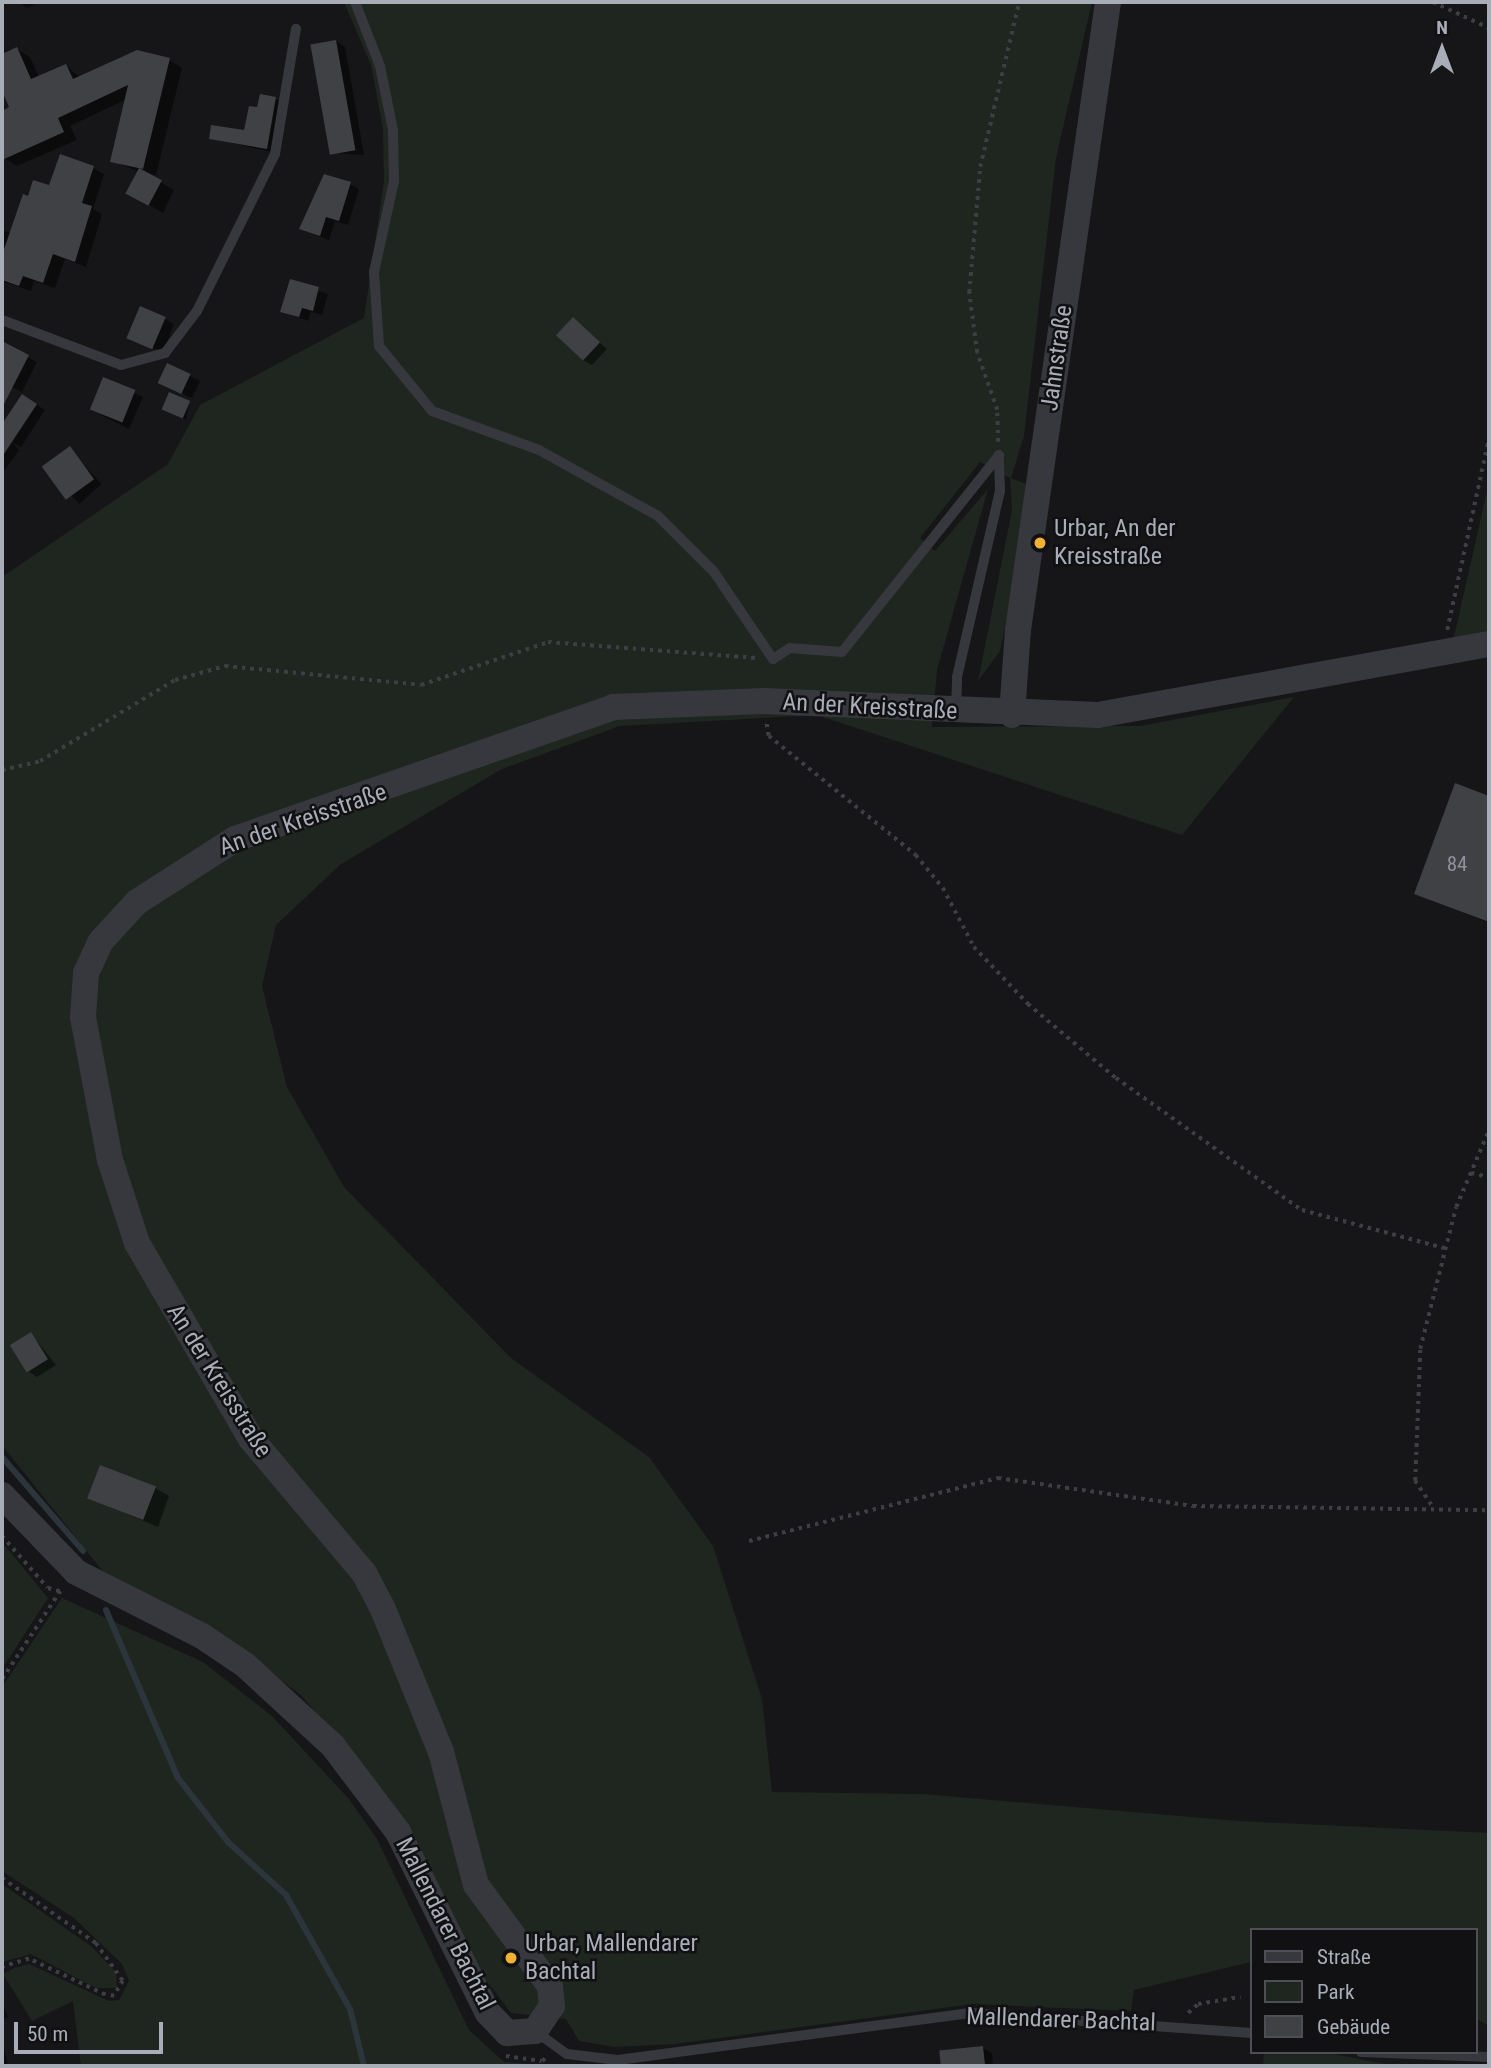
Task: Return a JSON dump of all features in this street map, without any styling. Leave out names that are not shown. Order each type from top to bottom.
[{"type":"street","name":"Jahnstraße","points":[[1012,715],[1018,630],[1108,2]]},
{"type":"street","name":"An der Kreisstraße","points":[[535,2031],[552,2006],[550,1986],[476,1885],[442,1752],[383,1609],[365,1573],[251,1439],[137,1243],[110,1160],[85,1028],[84,983],[101,941],[137,902],[235,839],[613,707],[764,701],[1012,715],[1162,706],[1489,643]]},
{"type":"street","name":"Mallendarer Bachtal","points":[[2,1495],[76,1572],[202,1636],[246,1665],[333,1746],[398,1832],[488,2013],[507,2033],[535,2031]]},
{"type":"lane","points":[[355,2],[380,66],[393,130],[394,181],[374,272],[379,346],[432,411],[539,450],[658,516],[714,572],[772,659],[790,648],[842,652],[999,455]]},
{"type":"lane","points":[[2,320],[121,365],[165,353],[197,311],[275,154],[296,29]]},
{"type":"lane","points":[[956,712],[957,677],[1000,491],[999,455]]},
{"type":"lane","name":"Mallendarer Bachtal","points":[[556,2049],[618,2060],[666,2057],[972,2013],[1186,2025],[1250,2033]]},
{"type":"lane","points":[[535,2031],[556,2049]]},
{"type":"lane","points":[[1412,2054],[1489,2057]]},
{"type":"path","points":[[999,455],[998,410],[977,353],[969,293],[980,167],[1019,2]]},
{"type":"path","points":[[1433,2],[1489,28]]},
{"type":"path","points":[[1447,653],[1489,437]]},
{"type":"path","points":[[2,770],[40,761],[175,680],[225,666],[421,685],[548,642],[772,659]]},
{"type":"path","points":[[764,701],[769,736],[916,855],[943,888],[974,947],[1028,1004],[1116,1078],[1302,1210],[1444,1248]]},
{"type":"path","points":[[1431,1505],[1415,1481],[1414,1408],[1422,1337],[1444,1248],[1489,1130]]},
{"type":"path","points":[[1471,1173],[1489,1177]]},
{"type":"path","points":[[749,1541],[998,1478],[1122,1500],[1217,1507],[1431,1505],[1489,1510]]},
{"type":"path","points":[[2,1536],[48,1588],[69,1594]]},
{"type":"path","points":[[2,1679],[60,1591]]},
{"type":"path","points":[[2,1878],[96,1943],[123,1981],[114,1996],[104,1995],[29,1959],[2,1966]]},
{"type":"path","points":[[1186,2025],[1198,2004],[1240,1997]]},
{"type":"path","points":[[497,2050],[542,2061],[556,2049]]},
{"type":"green space","points":[[344,2],[1092,2],[1056,158],[1024,436],[1011,478],[1034,487],[1000,651],[978,681],[1012,510],[1010,478],[980,462],[920,538],[935,551],[988,489],[937,670],[932,727],[1140,726],[1294,697],[1182,835],[817,715],[620,726],[502,769],[341,864],[276,925],[262,986],[287,1087],[344,1187],[511,1358],[649,1457],[713,1546],[762,1699],[772,1792],[923,1794],[1238,1821],[1489,1833],[1489,2026],[1477,2019],[1477,1928],[1250,1928],[1250,1962],[1134,1990],[1131,2011],[973,2004],[675,2044],[615,2047],[579,2041],[566,2019],[511,2013],[470,1959],[362,1767],[301,1695],[213,1630],[105,1574],[2,1445],[2,577],[168,464],[200,405],[364,318],[384,181],[383,129],[371,65]]},
{"type":"green space","points":[[1489,482],[1489,632],[1453,641]]},
{"type":"green space","points":[[2,1542],[48,1598],[2,1669]]},
{"type":"green space","points":[[62,1598],[203,1662],[272,1716],[349,1799],[377,1839],[469,2030],[504,2062],[557,2066],[81,2066],[73,2001],[32,2021],[3,1974],[14,1968],[29,1964],[109,2001],[119,2000],[129,1981],[122,1964],[74,1918],[2,1871],[2,1687]]},
{"type":"green space","points":[[2,1884],[91,1946],[116,1972],[117,1988],[96,1988],[31,1954],[2,1962]]},
{"type":"green space","points":[[1264,2054],[1333,2054],[1396,2066],[1263,2066]]},
{"type":"building","points":[[336,40],[355,150],[330,155],[310,45]]},
{"type":"building","points":[[17,47],[31,79],[66,64],[73,79],[137,50],[170,58],[143,169],[110,162],[128,85],[58,118],[64,132],[2,160],[2,111],[9,107],[2,91],[2,54]]},
{"type":"building","points":[[260,94],[276,97],[267,149],[209,139],[211,125],[244,130],[249,106],[257,107]]},
{"type":"building","points":[[60,154],[94,166],[82,203],[92,206],[75,262],[53,254],[43,283],[23,276],[19,286],[2,280],[2,255],[23,194],[28,196],[33,180],[49,185]]},
{"type":"building","points":[[139,168],[162,180],[148,206],[125,194]]},
{"type":"building","points":[[324,174],[351,182],[339,221],[326,217],[320,236],[299,229]]},
{"type":"building","points":[[290,279],[319,287],[313,311],[302,308],[299,317],[280,312]]},
{"type":"building","points":[[140,306],[166,317],[152,349],[126,338]]},
{"type":"building","points":[[573,317],[600,342],[583,361],[556,335]]},
{"type":"building","points":[[2,341],[29,355],[2,408]]},
{"type":"building","points":[[167,363],[191,374],[181,394],[158,383]]},
{"type":"building","points":[[103,377],[135,390],[122,423],[90,409]]},
{"type":"building","points":[[169,392],[190,401],[183,418],[162,409]]},
{"type":"building","points":[[22,394],[37,404],[2,457],[2,424]]},
{"type":"building","points":[[70,446],[94,479],[66,500],[42,467]]},
{"type":"building","points":[[1455,783],[1489,796],[1489,922],[1414,894]]},
{"type":"building","points":[[31,1332],[48,1359],[27,1372],[10,1345]]},
{"type":"building","points":[[100,1465],[156,1487],[143,1520],[87,1499]]},
{"type":"building","points":[[983,2046],[985,2064],[941,2066],[939,2051]]},
{"type":"waterway","points":[[2,1457],[83,1551]]},
{"type":"waterway","points":[[106,1610],[178,1778],[228,1842],[286,1895],[350,2009],[364,2066]]},
{"type":"place","name":"Urbar, An der Kreisstraße","points":[[1040,543]]},
{"type":"place","name":"Urbar, Mallendarer Bachtal","points":[[511,1958]]}]
